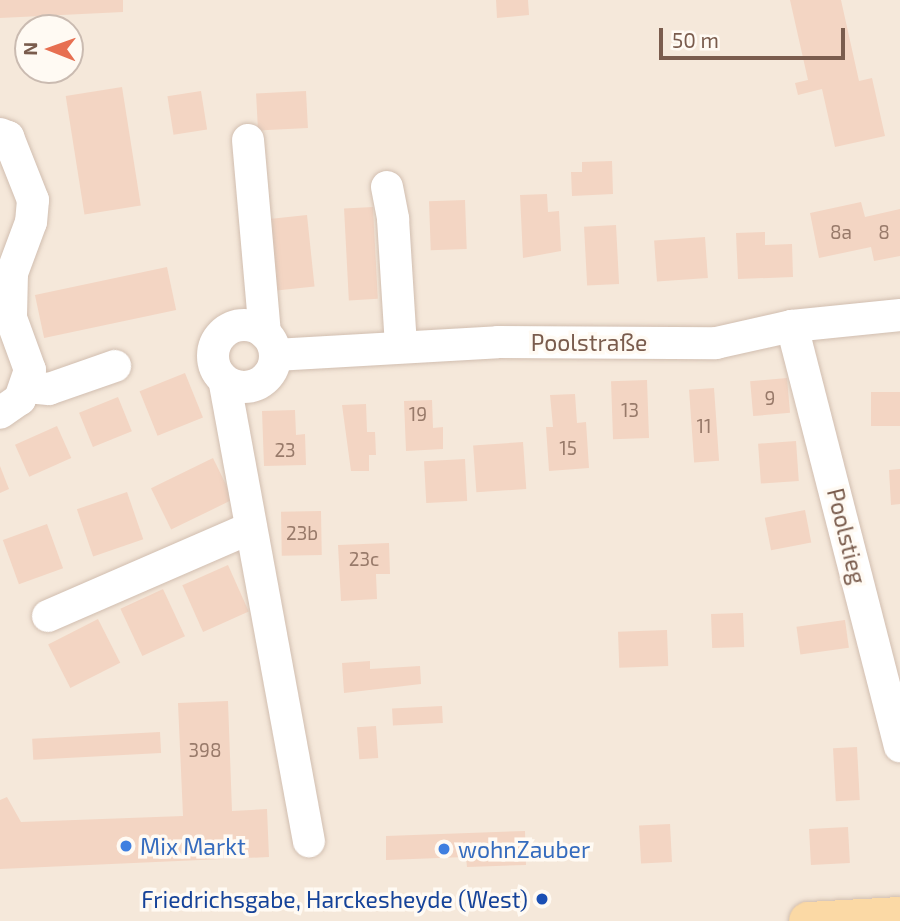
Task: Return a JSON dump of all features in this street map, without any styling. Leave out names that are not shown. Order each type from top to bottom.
[{"type":"main road","points":[[808,921],[900,916]]},
{"type":"street","points":[[0,413],[20,399],[30,370],[11,318],[11,296],[12,273],[31,222],[33,200],[4,136]]},
{"type":"street","points":[[225,384],[254,386],[272,369],[248,140]]},
{"type":"street","points":[[387,187],[393,219],[401,347]]},
{"type":"street","name":"Poolstraße","points":[[309,841],[225,384],[213,360],[218,339],[240,325],[270,344],[401,347],[716,343],[792,326],[900,315]]},
{"type":"street","name":"Poolstieg","points":[[792,326],[900,746]]},
{"type":"street","points":[[26,387],[49,389],[115,366]]},
{"type":"street","points":[[48,616],[250,528]]},
{"type":"shaded area","points":[[0,0],[900,0],[900,921],[0,921]]},
{"type":"building","points":[[0,0],[123,0],[123,12],[14,14],[14,17],[0,18]]},
{"type":"building","points":[[496,0],[528,0],[529,15],[497,18]]},
{"type":"building","points":[[790,0],[841,0],[859,81],[872,78],[885,136],[835,147],[822,89],[798,95],[795,83],[808,80]]},
{"type":"building","points":[[122,87],[141,206],[84,214],[66,96]]},
{"type":"building","points":[[201,91],[207,130],[174,135],[167,96]]},
{"type":"building","points":[[306,91],[308,128],[258,131],[256,94]]},
{"type":"building","points":[[612,161],[613,194],[572,196],[571,172],[582,172],[582,162]]},
{"type":"building","points":[[547,194],[548,212],[559,211],[561,251],[523,258],[520,195]]},
{"type":"building","points":[[465,200],[467,249],[431,250],[429,201]]},
{"type":"building","points":[[861,202],[865,217],[900,209],[900,256],[874,261],[871,247],[819,258],[810,213]]},
{"type":"building","points":[[373,207],[378,299],[349,300],[344,209]]},
{"type":"building","points":[[307,215],[315,287],[277,291],[269,219]]},
{"type":"building","points":[[616,225],[619,284],[587,286],[584,227]]},
{"type":"building","points":[[765,232],[765,245],[792,244],[793,277],[738,279],[736,233]]},
{"type":"building","points":[[705,237],[708,278],[657,281],[654,241]]},
{"type":"building","points":[[167,267],[176,310],[44,338],[35,295]]},
{"type":"building","points":[[185,373],[203,418],[158,436],[140,391]]},
{"type":"building","points":[[787,378],[790,413],[753,416],[750,381]]},
{"type":"building","points":[[647,380],[649,438],[613,439],[611,381]]},
{"type":"building","points":[[714,388],[719,461],[694,463],[689,390]]},
{"type":"building","points":[[871,392],[900,392],[900,426],[871,426]]},
{"type":"building","points":[[575,394],[577,423],[586,422],[589,468],[549,471],[546,427],[553,427],[550,395]]},
{"type":"building","points":[[118,397],[132,431],[93,447],[79,413]]},
{"type":"building","points":[[432,400],[433,428],[443,427],[443,449],[406,451],[404,401]]},
{"type":"building","points":[[366,404],[367,432],[375,432],[376,455],[369,455],[369,471],[351,471],[342,405]]},
{"type":"building","points":[[295,410],[296,435],[305,434],[306,465],[264,466],[262,411]]},
{"type":"building","points":[[57,426],[71,458],[29,477],[15,445]]},
{"type":"building","points":[[796,441],[799,481],[761,484],[758,444]]},
{"type":"building","points":[[523,442],[526,489],[476,492],[473,445]]},
{"type":"building","points":[[213,458],[233,499],[171,530],[151,488]]},
{"type":"building","points":[[465,459],[467,501],[426,503],[424,461]]},
{"type":"building","points":[[0,466],[9,489],[0,493]]},
{"type":"building","points":[[900,469],[900,504],[891,505],[889,470]]},
{"type":"building","points":[[127,492],[143,539],[93,557],[77,509]]},
{"type":"building","points":[[805,510],[811,542],[771,550],[765,518]]},
{"type":"building","points":[[321,511],[322,555],[282,556],[281,512]]},
{"type":"building","points":[[47,524],[63,568],[19,584],[3,540]]},
{"type":"building","points":[[389,543],[390,574],[376,574],[377,599],[341,601],[338,545]]},
{"type":"building","points":[[228,565],[249,612],[203,632],[182,585]]},
{"type":"building","points":[[163,589],[185,636],[142,656],[120,609]]},
{"type":"building","points":[[743,613],[744,647],[712,648],[711,614]]},
{"type":"building","points":[[98,619],[120,663],[70,688],[48,644]]},
{"type":"building","points":[[845,620],[849,648],[800,655],[796,627]]},
{"type":"building","points":[[667,630],[668,666],[619,668],[618,632]]},
{"type":"building","points":[[370,661],[370,669],[420,666],[421,684],[344,693],[342,663]]},
{"type":"building","points":[[228,701],[232,811],[267,809],[269,857],[0,869],[0,800],[7,797],[21,822],[183,816],[178,703]]},
{"type":"building","points":[[442,706],[443,723],[393,726],[392,709]]},
{"type":"building","points":[[376,726],[378,758],[359,759],[357,727]]},
{"type":"building","points":[[160,732],[161,753],[33,760],[32,739]]},
{"type":"building","points":[[857,747],[860,800],[836,801],[833,748]]},
{"type":"building","points":[[670,824],[672,862],[641,864],[639,826]]},
{"type":"building","points":[[848,827],[850,863],[811,865],[809,829]]},
{"type":"building","points":[[525,831],[526,865],[467,867],[466,857],[386,860],[386,836]]},
{"type":"place","name":"Mix Markt","points":[[126,846]]},
{"type":"place","name":"wohnZauber","points":[[444,849]]},
{"type":"place","name":"Friedrichsgabe, Harckesheyde (West)","points":[[542,899]]}]
